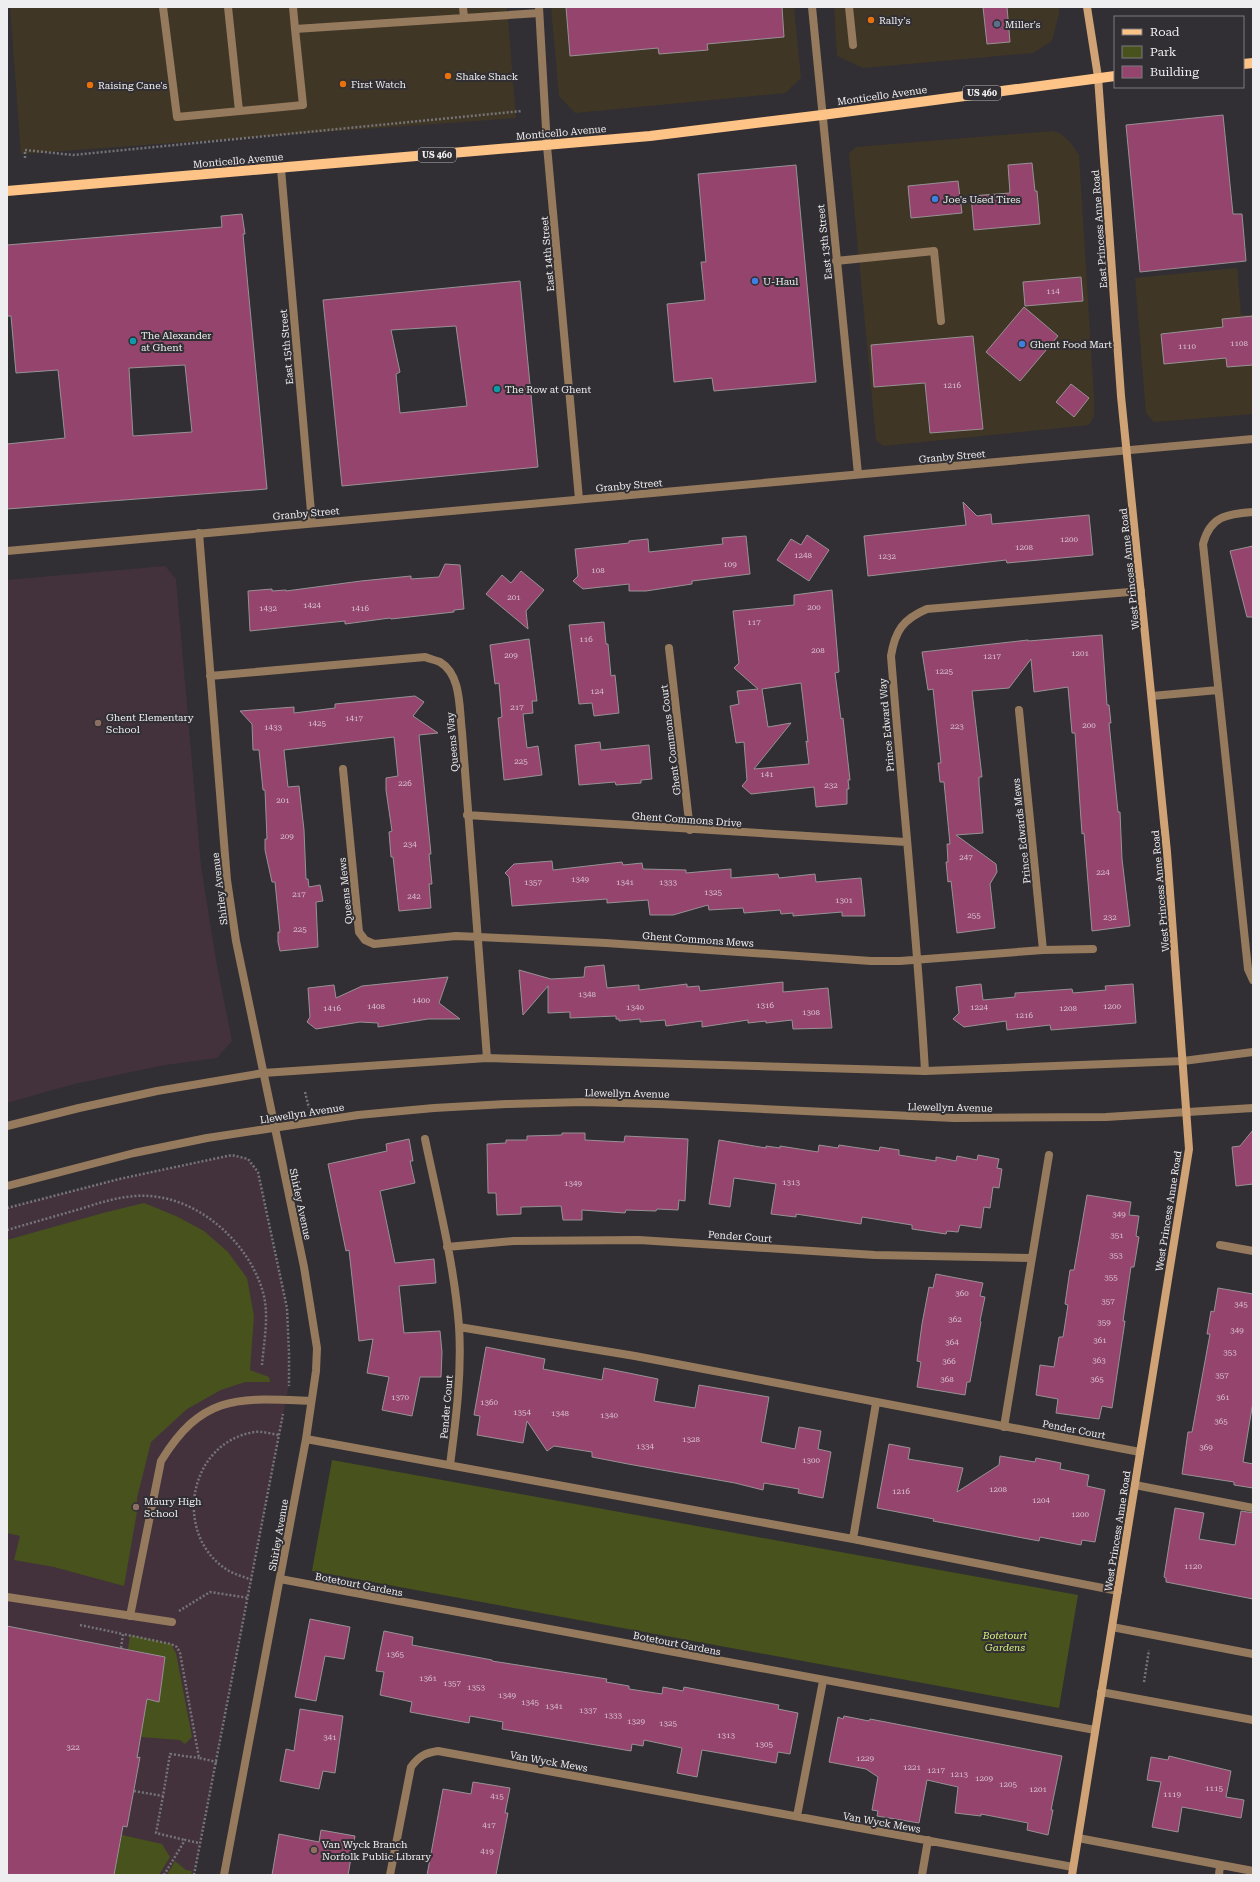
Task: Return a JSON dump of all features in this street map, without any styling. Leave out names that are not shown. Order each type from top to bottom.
[{"type":"main road","name":"East Princess Anne Road","points":[[1087,7],[1098,77],[1122,396],[1128,450]]},
{"type":"main road","name":"Monticello Avenue","points":[[7,191],[281,169],[650,136],[822,115],[1114,76]]},
{"type":"main road","name":"West Princess Anne Road","points":[[1072,1871],[1189,1149],[1167,852],[1128,450]]},
{"type":"street","points":[[163,7],[177,117],[303,104],[293,7]]},
{"type":"street","points":[[228,7],[239,111]]},
{"type":"street","points":[[463,7],[464,18]]},
{"type":"street","name":"East 13th Street","points":[[812,7],[858,474]]},
{"type":"street","points":[[849,7],[853,45]]},
{"type":"street","points":[[295,29],[464,18],[539,10]]},
{"type":"street","name":"East 14th Street","points":[[539,10],[547,146],[579,499]]},
{"type":"street","name":"East 15th Street","points":[[281,169],[312,523]]},
{"type":"street","points":[[836,261],[934,251],[941,321]]},
{"type":"street","name":"Granby Street","points":[[7,551],[1253,438]]},
{"type":"street","points":[[1253,512],[1224,516],[1213,523],[1205,534],[1203,544],[1248,969],[1253,980]]},
{"type":"street","name":"Shirley Avenue","points":[[198,533],[227,880],[236,941],[304,1267],[317,1348],[316,1371],[306,1439],[224,1875]]},
{"type":"street","name":"Prince Edward Way","points":[[925,1071],[918,958],[906,842],[891,656],[893,641],[902,624],[914,614],[927,609],[1141,591]]},
{"type":"street","name":"Ghent Commons Court","points":[[669,648],[690,830]]},
{"type":"street","name":"Queens Way","points":[[210,676],[425,657],[441,663],[452,675],[456,685],[462,732],[467,815],[479,937],[488,1058]]},
{"type":"street","points":[[1152,696],[1218,690]]},
{"type":"street","name":"Prince Edwards Mews","points":[[1019,710],[1043,950]]},
{"type":"street","name":"Queens Mews","points":[[343,769],[360,932],[365,940],[374,944],[456,936]]},
{"type":"street","name":"Ghent Commons Drive","points":[[467,815],[690,830],[906,842]]},
{"type":"street","name":"Ghent Commons Mews","points":[[456,936],[606,943],[871,961],[900,961],[918,958],[1043,950]]},
{"type":"street","points":[[1043,950],[1093,949]]},
{"type":"street","points":[[7,1126],[157,1091],[263,1073],[488,1058],[925,1071],[1183,1061],[1253,1052]]},
{"type":"street","name":"Llewellyn Avenue","points":[[7,1186],[134,1152],[207,1138],[358,1115],[434,1108],[575,1102],[659,1104],[954,1118],[1106,1117],[1253,1108]]},
{"type":"street","name":"Pender Court","points":[[425,1139],[454,1281],[459,1327],[457,1405],[450,1465]]},
{"type":"street","points":[[1004,1426],[1049,1156]]},
{"type":"street","name":"Pender Court","points":[[447,1247],[513,1241],[639,1240],[875,1255],[1031,1258]]},
{"type":"street","points":[[1220,1245],[1253,1251]]},
{"type":"street","name":"Pender Court","points":[[459,1327],[635,1356],[1140,1452]]},
{"type":"street","points":[[130,1616],[161,1462],[174,1439],[203,1413],[222,1404],[257,1399],[311,1401]]},
{"type":"street","points":[[853,1539],[876,1403]]},
{"type":"street","points":[[306,1439],[853,1539],[1118,1591]]},
{"type":"street","points":[[1135,1485],[1253,1508]]},
{"type":"street","name":"Botetourt Gardens","points":[[280,1579],[823,1681],[1094,1730]]},
{"type":"street","points":[[7,1597],[172,1622]]},
{"type":"street","points":[[1112,1627],[1253,1654]]},
{"type":"street","points":[[797,1816],[823,1681]]},
{"type":"street","points":[[1101,1692],[1253,1720]]},
{"type":"street","name":"Van Wyck Mews","points":[[390,1875],[411,1767],[418,1758],[426,1753],[438,1751],[928,1840],[922,1875]]},
{"type":"street","points":[[1078,1838],[1253,1871]]},
{"type":"street","points":[[928,1840],[1072,1871]]},
{"type":"street","points":[[1218,1875],[1220,1865]]},
{"type":"path","points":[[25,158],[25,150],[73,155],[522,111]]},
{"type":"path","points":[[305,1092],[309,1110]]},
{"type":"path","points":[[7,1208],[119,1179],[232,1155],[248,1159],[258,1172],[287,1308],[289,1385],[249,1598],[217,1762],[199,1843],[194,1875]]},
{"type":"path","points":[[7,1230],[116,1198],[138,1196],[166,1198],[192,1208],[220,1227],[241,1248],[259,1282],[267,1312],[262,1365]]},
{"type":"path","points":[[252,1580],[229,1571],[211,1556],[198,1535],[194,1511],[196,1486],[200,1472],[210,1457],[226,1444],[256,1432],[279,1435]]},
{"type":"path","points":[[172,1622],[175,1613],[210,1592],[249,1598]]},
{"type":"path","points":[[121,1648],[123,1634],[171,1644],[177,1647],[180,1653],[199,1758]]},
{"type":"path","points":[[1144,1682],[1149,1650]]},
{"type":"path","points":[[199,1843],[156,1833],[170,1754],[217,1762]]},
{"type":"path","points":[[134,1791],[163,1796]]},
{"type":"path","points":[[164,1875],[185,1840]]},
{"type":"shaded area","points":[[10,7],[507,7],[516,118],[21,154]]},
{"type":"shaded area","points":[[551,7],[794,7],[801,78],[785,93],[575,113],[559,96]]},
{"type":"shaded area","points":[[834,7],[1059,7],[1059,13],[1052,41],[1033,53],[863,68],[837,56]]},
{"type":"shaded area","points":[[1053,131],[1059,133],[1070,142],[1079,155],[1094,416],[1089,425],[883,446],[876,440],[849,153],[856,147]]},
{"type":"shaded area","points":[[1237,268],[1241,315],[1253,315],[1253,414],[1154,422],[1146,413],[1135,278]]},
{"type":"shaded area","name":"Ghent Elementary School","points":[[165,566],[176,579],[201,866],[216,960],[232,1041],[217,1058],[165,1065],[74,1084],[7,1103],[7,580]]},
{"type":"shaded area","name":"Maury High School","points":[[232,1155],[248,1159],[258,1172],[287,1308],[289,1385],[194,1875],[7,1875],[7,1208],[119,1179]]},
{"type":"green space","points":[[144,1203],[176,1216],[204,1231],[228,1252],[247,1278],[254,1316],[250,1370],[269,1377],[270,1382],[245,1382],[221,1390],[187,1409],[151,1442],[137,1498],[137,1512],[124,1586],[54,1567],[14,1560],[20,1536],[7,1533],[7,1240]]},
{"type":"green space","name":"Botetourt Gardens","points":[[332,1460],[1078,1595],[1059,1708],[312,1571]]},
{"type":"green space","points":[[130,1635],[171,1644],[176,1653],[192,1737],[185,1744],[180,1740],[140,1737],[147,1699],[159,1702],[165,1657],[128,1649]]},
{"type":"green space","points":[[122,1835],[162,1844],[170,1857],[159,1875],[114,1875]]},
{"type":"green space","points":[[175,1861],[186,1870],[192,1871],[191,1875],[167,1875]]},
{"type":"building","points":[[566,7],[782,7],[784,37],[707,44],[708,50],[659,54],[658,48],[570,56]]},
{"type":"building","name":"Miller's","points":[[983,7],[1007,7],[1010,42],[987,44]]},
{"type":"building","points":[[1223,115],[1233,214],[1242,214],[1246,261],[1140,272],[1126,125]]},
{"type":"building","points":[[1032,163],[1035,191],[1037,191],[1040,224],[974,230],[971,196],[1010,193],[1008,165]]},
{"type":"building","name":"U-Haul","points":[[796,165],[816,382],[714,391],[712,378],[674,382],[667,304],[705,300],[701,262],[706,262],[698,174]]},
{"type":"building","name":"Joe's Used Tires","points":[[958,181],[962,213],[911,218],[908,186]]},
{"type":"building","name":"The Alexander at Ghent","points":[[242,214],[267,489],[7,509],[7,444],[65,438],[58,370],[16,373],[11,316],[7,316],[7,245],[222,227],[221,216]],"holes":[[[185,365],[192,432],[133,436],[129,368]]]},
{"type":"building","points":[[1081,277],[1083,301],[1025,306],[1023,282]]},
{"type":"building","name":"The Row at Ghent","points":[[520,281],[538,467],[342,486],[323,300]],"holes":[[[456,326],[467,406],[400,413],[396,374],[400,372],[391,330]]]},
{"type":"building","name":"Ghent Food Mart","points":[[1024,307],[1058,336],[1020,381],[986,352]]},
{"type":"building","points":[[1253,316],[1253,365],[1227,367],[1226,358],[1164,364],[1161,334],[1223,327],[1222,319]]},
{"type":"building","points":[[973,336],[983,429],[930,433],[925,383],[874,387],[871,345]]},
{"type":"building","points":[[1071,384],[1089,398],[1074,417],[1056,402]]},
{"type":"building","points":[[963,502],[977,516],[991,514],[992,524],[1089,515],[1093,555],[1007,563],[1006,560],[868,576],[864,536],[966,525]]},
{"type":"building","points":[[807,535],[829,550],[809,581],[777,560],[791,539],[801,545]]},
{"type":"building","points":[[746,536],[750,574],[692,581],[692,584],[646,591],[629,591],[629,584],[583,589],[573,581],[578,576],[575,549],[629,543],[629,541],[648,539],[649,552],[723,544],[722,538]]},
{"type":"building","points":[[1253,546],[1253,617],[1247,617],[1230,551]]},
{"type":"building","points":[[445,564],[460,565],[464,609],[454,610],[454,612],[345,624],[345,621],[250,631],[248,591],[272,589],[272,591],[286,591],[411,576],[411,579],[439,577]]},
{"type":"building","points":[[521,571],[544,590],[526,611],[528,629],[486,594],[502,575],[511,583]]},
{"type":"building","points":[[832,590],[839,672],[835,673],[841,719],[843,718],[850,780],[848,780],[849,789],[847,789],[847,804],[816,807],[814,787],[751,794],[742,786],[747,780],[744,742],[736,743],[730,706],[739,704],[737,691],[758,689],[734,668],[739,663],[733,611],[794,605],[794,595]],"holes":[[[801,683],[808,742],[806,741],[809,764],[754,769],[791,723],[768,727],[762,689]]]},
{"type":"building","points":[[604,622],[611,676],[615,675],[619,713],[594,716],[592,703],[579,704],[569,625]]},
{"type":"building","points":[[1102,635],[1107,705],[1109,705],[1111,723],[1109,723],[1118,812],[1120,812],[1122,859],[1130,926],[1092,931],[1084,833],[1082,834],[1075,733],[1072,733],[1068,687],[1034,692],[1031,659],[1009,688],[972,691],[982,777],[979,777],[979,784],[983,833],[956,835],[996,864],[997,872],[990,884],[995,928],[957,933],[951,881],[948,882],[946,862],[948,862],[947,844],[950,844],[944,782],[940,782],[938,763],[941,763],[933,689],[928,690],[922,652],[1028,640]]},
{"type":"building","points":[[529,639],[537,701],[532,701],[533,713],[523,714],[527,748],[538,746],[542,775],[504,780],[498,718],[502,717],[499,683],[495,684],[490,645]]},
{"type":"building","points":[[415,696],[424,702],[413,716],[438,733],[419,735],[431,854],[429,854],[432,884],[429,884],[431,908],[399,911],[393,857],[391,857],[389,832],[392,831],[386,790],[386,778],[398,776],[394,737],[284,750],[288,787],[299,786],[304,830],[306,879],[308,879],[309,887],[320,885],[323,901],[316,902],[318,947],[280,951],[278,932],[280,932],[275,882],[272,882],[265,850],[265,839],[267,839],[265,790],[263,790],[259,750],[253,750],[252,724],[240,711],[294,707],[294,713],[335,708],[335,704]]},
{"type":"building","points":[[600,742],[601,750],[649,745],[652,779],[641,780],[641,783],[616,785],[615,782],[579,785],[575,745]]},
{"type":"building","points":[[552,861],[553,870],[622,862],[623,865],[642,863],[643,869],[686,870],[686,873],[731,869],[731,878],[778,874],[779,878],[815,874],[816,882],[861,878],[865,916],[842,916],[842,912],[793,916],[793,913],[781,914],[780,910],[744,913],[743,908],[709,910],[708,905],[673,915],[650,915],[648,900],[607,903],[607,899],[512,906],[509,877],[505,873],[514,864]]},
{"type":"building","points":[[604,965],[607,988],[639,985],[639,990],[687,984],[687,987],[699,986],[700,991],[783,982],[783,992],[828,988],[832,1028],[793,1029],[792,1020],[766,1023],[766,1021],[748,1023],[748,1020],[702,1027],[702,1021],[666,1026],[665,1020],[640,1022],[640,1019],[619,1021],[619,1019],[616,1019],[616,1016],[570,1018],[570,1012],[548,1013],[548,986],[523,1015],[519,970],[551,979],[584,977],[585,967]]},
{"type":"building","points":[[448,977],[439,1003],[460,1019],[428,1019],[378,1027],[378,1023],[360,1022],[316,1029],[307,1022],[310,1017],[308,988],[334,985],[336,998],[362,986]]},
{"type":"building","points":[[981,984],[983,1000],[1015,997],[1015,993],[1072,989],[1073,993],[1106,990],[1105,986],[1133,984],[1136,1023],[1051,1030],[1050,1025],[1007,1030],[1006,1021],[964,1027],[953,1019],[959,1013],[956,987]]},
{"type":"building","points":[[1253,1130],[1253,1184],[1236,1186],[1232,1147],[1240,1146]]},
{"type":"building","points":[[562,1133],[585,1133],[585,1140],[624,1142],[625,1136],[688,1139],[685,1201],[679,1200],[678,1210],[626,1210],[625,1213],[582,1210],[582,1220],[563,1220],[561,1206],[521,1207],[521,1214],[497,1215],[496,1193],[488,1193],[487,1144],[506,1143],[506,1140],[527,1140],[527,1136],[562,1135]]},
{"type":"building","points":[[409,1139],[413,1161],[410,1161],[415,1183],[380,1191],[395,1263],[434,1259],[436,1283],[399,1286],[404,1333],[440,1331],[442,1352],[441,1377],[420,1377],[412,1416],[382,1410],[389,1377],[367,1373],[373,1339],[359,1341],[349,1250],[346,1251],[328,1164],[387,1151],[386,1144]]},
{"type":"building","points":[[719,1140],[766,1148],[766,1146],[780,1148],[780,1146],[818,1152],[819,1145],[838,1148],[839,1145],[879,1151],[880,1147],[899,1150],[899,1155],[936,1161],[936,1157],[956,1161],[957,1156],[977,1160],[978,1155],[999,1159],[997,1168],[1002,1169],[999,1188],[993,1187],[990,1208],[984,1207],[981,1228],[960,1225],[958,1232],[947,1231],[946,1234],[912,1229],[912,1225],[862,1217],[861,1224],[796,1214],[796,1217],[771,1214],[776,1184],[734,1178],[730,1207],[709,1204]]},
{"type":"building","points":[[1087,1195],[1131,1202],[1129,1215],[1139,1216],[1136,1236],[1139,1237],[1134,1267],[1131,1267],[1123,1321],[1125,1321],[1112,1408],[1102,1406],[1099,1419],[1056,1413],[1058,1399],[1036,1395],[1040,1365],[1054,1367],[1059,1337],[1063,1337],[1068,1305],[1065,1304],[1070,1270],[1074,1270]]},
{"type":"building","points":[[936,1274],[983,1283],[980,1296],[985,1297],[981,1322],[970,1382],[967,1382],[965,1395],[917,1387],[921,1362],[917,1361],[922,1324],[929,1287],[933,1288]]},
{"type":"building","points":[[1218,1288],[1253,1294],[1253,1402],[1243,1462],[1253,1464],[1253,1488],[1234,1485],[1234,1482],[1182,1474],[1188,1432],[1192,1432],[1210,1334],[1207,1334],[1211,1311],[1214,1312]]},
{"type":"building","points":[[486,1347],[545,1359],[543,1369],[602,1380],[604,1368],[658,1379],[654,1401],[695,1408],[699,1385],[769,1397],[761,1442],[795,1449],[799,1427],[821,1431],[818,1449],[831,1452],[823,1498],[798,1493],[799,1489],[764,1483],[763,1490],[735,1483],[592,1457],[592,1452],[554,1446],[547,1451],[527,1421],[523,1443],[477,1435],[480,1416],[474,1415]]},
{"type":"building","points":[[889,1444],[910,1448],[908,1459],[963,1468],[957,1492],[999,1465],[1000,1456],[1035,1462],[1036,1458],[1061,1463],[1060,1469],[1089,1475],[1087,1486],[1105,1490],[1095,1542],[1082,1540],[1081,1545],[1040,1537],[1039,1541],[933,1521],[934,1519],[877,1508]]},
{"type":"building","points":[[1175,1508],[1204,1513],[1199,1539],[1235,1545],[1241,1511],[1253,1513],[1253,1599],[1166,1582],[1166,1578],[1164,1577]]},
{"type":"building","points":[[310,1619],[350,1627],[344,1659],[325,1656],[316,1701],[295,1697]]},
{"type":"building","points":[[7,1626],[165,1657],[159,1702],[147,1699],[137,1758],[140,1757],[127,1827],[123,1826],[114,1875],[7,1875]]},
{"type":"building","points":[[384,1631],[413,1637],[412,1645],[492,1661],[607,1679],[606,1682],[629,1686],[629,1689],[662,1694],[663,1687],[683,1691],[684,1687],[779,1705],[778,1709],[798,1713],[790,1754],[778,1752],[776,1763],[702,1750],[697,1777],[677,1773],[682,1748],[644,1740],[643,1746],[632,1744],[631,1751],[502,1729],[503,1722],[470,1716],[469,1723],[410,1712],[412,1702],[380,1695],[384,1672],[376,1671]]},
{"type":"building","points":[[300,1709],[343,1716],[335,1773],[323,1771],[319,1789],[280,1781],[286,1749],[294,1751]]},
{"type":"building","points":[[844,1716],[869,1721],[870,1719],[1062,1756],[1051,1810],[1053,1810],[1048,1835],[1027,1830],[1028,1823],[981,1814],[981,1816],[955,1813],[958,1787],[927,1780],[919,1823],[877,1816],[878,1811],[872,1810],[878,1777],[866,1769],[829,1762],[838,1717],[843,1719]]},
{"type":"building","points":[[1169,1756],[1231,1771],[1226,1797],[1244,1800],[1241,1818],[1182,1807],[1178,1832],[1152,1827],[1161,1782],[1147,1780],[1151,1757],[1168,1760]]},
{"type":"building","points":[[473,1782],[510,1788],[505,1813],[508,1813],[496,1875],[427,1875],[443,1789],[471,1794]]},
{"type":"building","name":"Van Wyck Branch Norfolk Public Library","points":[[321,1830],[355,1836],[348,1875],[272,1875],[279,1834],[319,1842]]},
{"type":"place","name":"Rally's","points":[[871,20]]},
{"type":"place","name":"Miller's","points":[[997,24]]},
{"type":"place","name":"Shake Shack","points":[[448,76]]},
{"type":"place","name":"First Watch","points":[[343,84]]},
{"type":"place","name":"Raising Cane's","points":[[90,85]]},
{"type":"place","name":"Joe's Used Tires","points":[[935,199]]},
{"type":"place","name":"U-Haul","points":[[755,281]]},
{"type":"place","name":"The Alexander at Ghent","points":[[133,341]]},
{"type":"place","name":"Ghent Food Mart","points":[[1022,344]]},
{"type":"place","name":"The Row at Ghent","points":[[497,389]]},
{"type":"place","name":"Ghent Elementary School","points":[[98,723]]},
{"type":"place","name":"Maury High School","points":[[136,1507]]},
{"type":"place","name":"Van Wyck Branch Norfolk Public Library","points":[[314,1850]]}]
